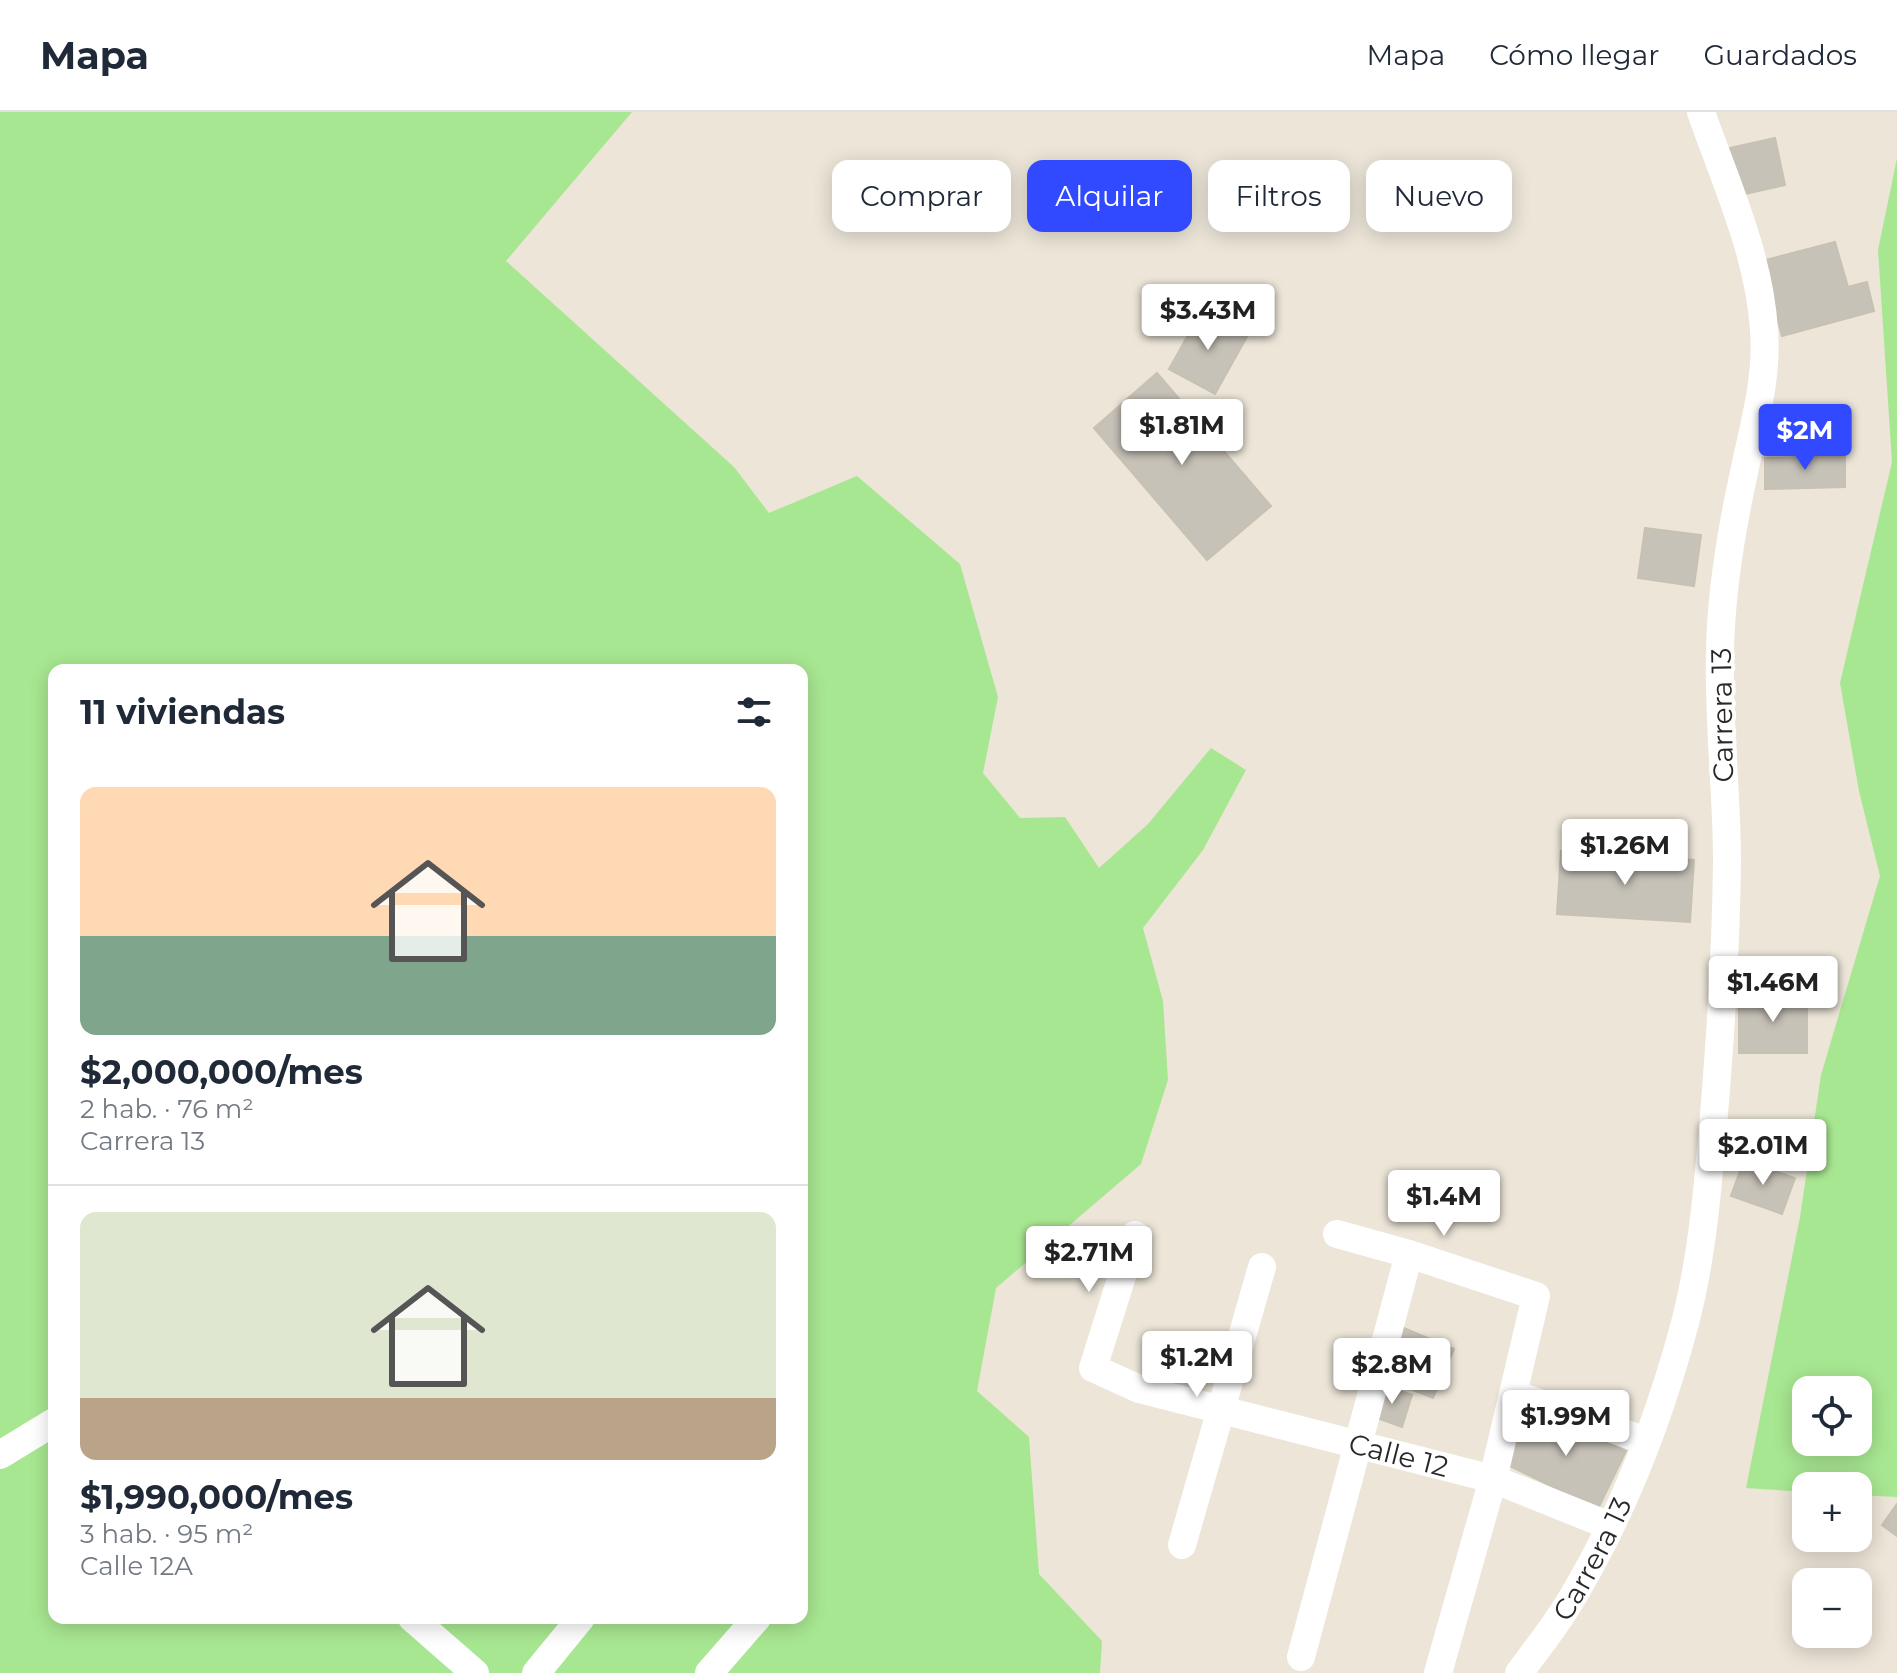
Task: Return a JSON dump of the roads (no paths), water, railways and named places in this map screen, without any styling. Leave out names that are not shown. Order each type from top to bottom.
[{"type":"street","name":"Carrera 13","points":[[1519,1673],[1579,1587],[1610,1526],[1659,1410],[1685,1321],[1701,1248],[1723,1007],[1727,858],[1720,724],[1720,650],[1724,580],[1764,373],[1765,333],[1760,285],[1743,224],[1701,112]]},
{"type":"street","points":[[1337,1234],[1536,1296],[1493,1479],[1438,1673]]},
{"type":"street","name":"Calle 12","points":[[1135,1235],[1093,1368],[1139,1389],[1493,1479],[1610,1526]]},
{"type":"street","points":[[1301,1657],[1409,1254]]},
{"type":"street","points":[[1182,1545],[1262,1267]]},
{"type":"street","points":[[1514,1394],[1646,1441]]},
{"type":"street","points":[[0,1455],[48,1426]]},
{"type":"street","points":[[419,1624],[475,1673]]},
{"type":"street","points":[[536,1673],[576,1624]]},
{"type":"street","points":[[709,1673],[752,1624]]}]
